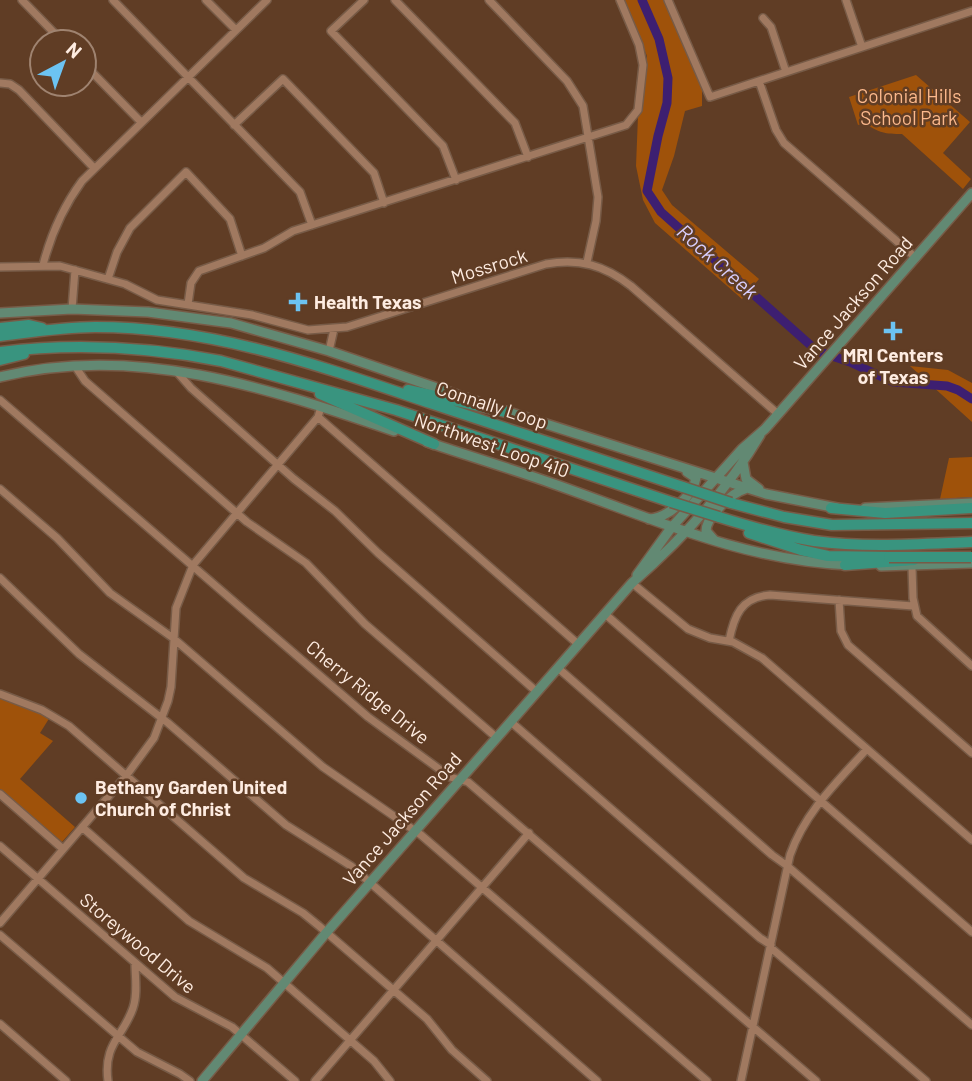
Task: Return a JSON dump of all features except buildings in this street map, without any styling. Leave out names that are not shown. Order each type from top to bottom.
[{"type":"highway","points":[[0,328],[29,325],[50,329]]},
{"type":"highway","name":"Connally Loop","points":[[0,336],[50,329],[94,327],[191,334],[266,350],[731,503],[784,517],[832,525],[972,523]]},
{"type":"highway","points":[[0,360],[45,349]]},
{"type":"highway","name":"Connally Loop","points":[[0,352],[115,349],[192,355],[396,410],[718,519]]},
{"type":"highway","points":[[281,377],[434,444]]},
{"type":"highway","points":[[365,381],[506,411]]},
{"type":"highway","points":[[831,508],[885,513],[972,506]]},
{"type":"highway","points":[[933,525],[972,518]]},
{"type":"highway","points":[[718,519],[816,541],[870,545],[972,542]]},
{"type":"highway","points":[[718,519],[801,550],[828,556],[972,557]]},
{"type":"highway","points":[[845,565],[972,557]]},
{"type":"main road","name":"Vance Jackson Road","points":[[632,583],[664,555],[728,482],[760,435],[972,193]]},
{"type":"main road","name":"Northwest Loop 410","points":[[0,313],[72,309],[148,312],[257,329],[669,464],[766,494],[831,508]]},
{"type":"main road","name":"Northwest Loop 410","points":[[0,377],[31,370],[75,366],[176,370],[252,385],[554,484],[722,545],[760,554],[845,565],[912,567],[972,557]]},
{"type":"main road","name":"Vance Jackson Road","points":[[202,1081],[283,982],[632,583],[671,528],[742,449],[760,435]]},
{"type":"main road","points":[[743,462],[746,479],[766,494]]},
{"type":"main road","points":[[645,518],[657,518],[671,512],[695,484],[694,475],[669,464]]},
{"type":"main road","points":[[722,545],[708,535],[707,523],[733,493],[747,488]]},
{"type":"main road","points":[[645,518],[656,531],[657,545]]},
{"type":"main road","points":[[664,555],[686,541],[704,539]]},
{"type":"street","points":[[22,0],[49,28]]},
{"type":"street","points":[[113,0],[300,192],[312,225]]},
{"type":"street","points":[[206,0],[236,30]]},
{"type":"street","points":[[43,265],[53,232],[66,205],[94,168],[267,0]]},
{"type":"street","points":[[364,0],[331,32],[443,146],[456,180]]},
{"type":"street","points":[[395,0],[515,123],[528,157]]},
{"type":"street","points":[[489,0],[572,86],[583,106],[598,197],[587,262]]},
{"type":"street","points":[[188,304],[191,283],[200,271],[264,248],[293,231],[626,125],[638,110],[642,55],[620,0]]},
{"type":"street","points":[[668,0],[710,97],[972,11]]},
{"type":"street","points":[[846,0],[862,47]]},
{"type":"street","points":[[763,18],[771,27],[786,72]]},
{"type":"street","points":[[98,78],[141,122]]},
{"type":"street","points":[[234,125],[283,79],[374,173],[384,203]]},
{"type":"street","points":[[759,81],[776,130],[784,143],[916,258]]},
{"type":"street","points":[[0,83],[9,84],[19,90],[94,168]]},
{"type":"street","points":[[108,279],[117,252],[130,228],[186,173],[230,219],[242,256]]},
{"type":"street","name":"Mossrock","points":[[0,267],[43,265],[75,270],[125,284],[157,300],[252,315],[308,330],[334,329],[546,264],[587,262],[605,268],[631,286],[778,414]]},
{"type":"street","points":[[72,309],[75,270]]},
{"type":"street","points":[[329,351],[334,329]]},
{"type":"street","points":[[75,366],[85,381],[236,513],[306,563],[365,624],[497,738]]},
{"type":"street","points":[[176,370],[191,388],[335,511],[378,553],[537,692]]},
{"type":"street","name":"Cherry Ridge Drive","points":[[0,400],[368,717],[450,777],[468,782],[816,1081]]},
{"type":"street","points":[[0,923],[154,738],[172,681],[173,638],[179,598],[193,565],[318,417],[321,407]]},
{"type":"street","points":[[318,417],[578,644]]},
{"type":"street","points":[[0,489],[57,538],[110,593],[173,638],[323,767],[415,832],[707,1081]]},
{"type":"street","points":[[912,567],[913,606],[921,621],[972,666]]},
{"type":"street","points":[[0,578],[79,654],[162,718],[286,825],[333,853],[370,882],[597,1081]]},
{"type":"street","points":[[632,583],[688,629],[710,638],[743,646],[762,658],[972,840]]},
{"type":"street","points":[[729,641],[738,611],[753,598],[770,595],[913,606]]},
{"type":"street","points":[[839,600],[841,631],[848,645],[972,752]]},
{"type":"street","points":[[605,614],[972,932]]},
{"type":"street","points":[[558,668],[972,1025]]},
{"type":"street","points":[[0,694],[55,717],[244,878],[303,913],[430,1023],[452,1050],[487,1081]]},
{"type":"street","points":[[510,722],[926,1081]]},
{"type":"street","points":[[741,1081],[796,837],[806,819],[866,749]]},
{"type":"street","points":[[0,794],[63,849]]},
{"type":"street","points":[[82,827],[189,920],[206,933],[254,959],[283,982],[374,1061],[390,1081]]},
{"type":"street","points":[[315,1081],[529,833]]},
{"type":"street","name":"Storeywood Drive","points":[[0,846],[184,1003],[223,1021],[295,1081]]},
{"type":"street","points":[[0,935],[116,1035],[146,1058],[190,1081]]},
{"type":"street","points":[[108,1081],[109,1055],[116,1035],[135,1002],[135,963]]},
{"type":"street","points":[[0,1024],[66,1081]]},
{"type":"green space","points":[[623,0],[664,0],[702,88],[702,106],[685,111],[662,190],[672,205],[759,279],[742,299],[655,223],[643,200],[636,166],[638,116],[647,56]]},
{"type":"green space","name":"Colonial Hills School Park","points":[[916,75],[970,122],[943,153],[971,179],[963,189],[902,134],[883,132],[864,123],[858,125],[849,97]]},
{"type":"green space","points":[[910,366],[948,370],[972,383],[972,422]]},
{"type":"green space","points":[[972,457],[972,497],[940,499],[949,458]]},
{"type":"green space","points":[[0,696],[50,717],[40,733],[53,741],[20,779],[75,827],[62,842],[0,789]]},
{"type":"waterway","name":"Rock Creek","points":[[642,0],[659,39],[668,78],[667,103],[647,191],[661,212],[817,351],[850,362],[893,382],[947,386],[972,399]]},
{"type":"place","name":"Health Texas","points":[[298,302]]},
{"type":"place","name":"MRI Centers of Texas","points":[[893,331]]},
{"type":"place","name":"Bethany Garden United Church of Christ","points":[[81,798]]}]
